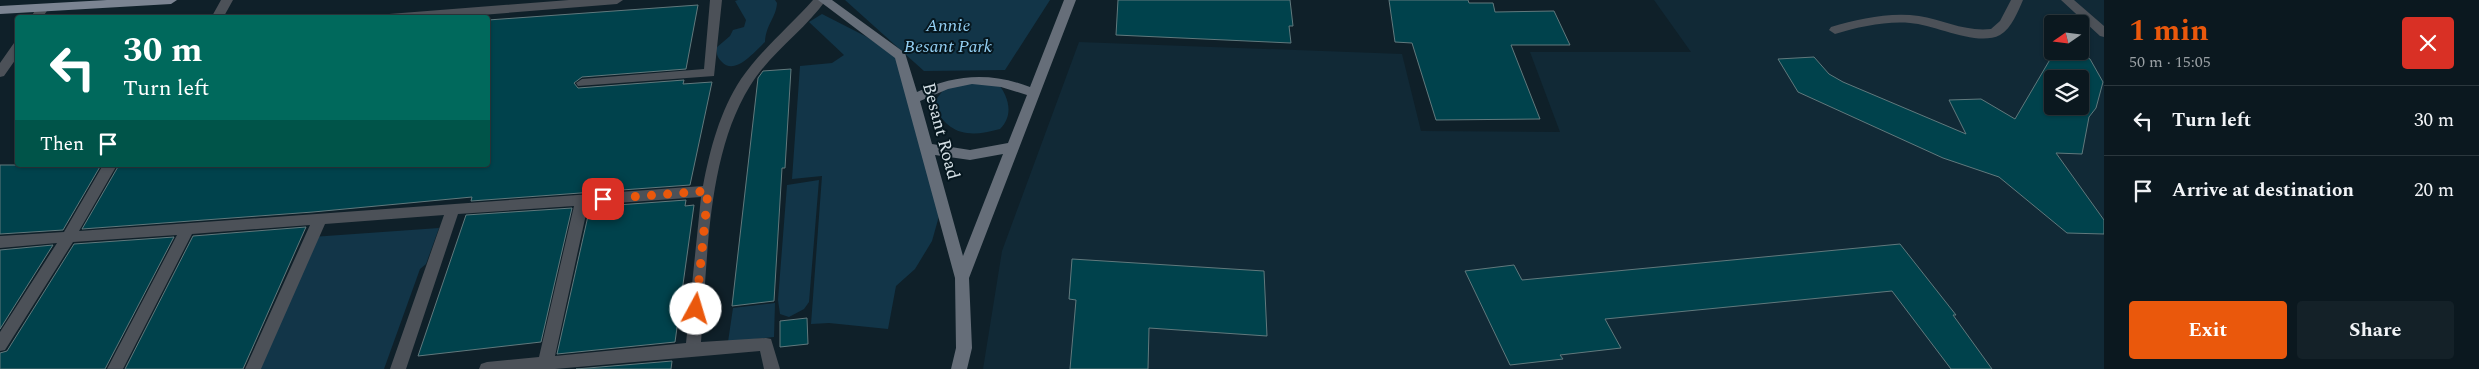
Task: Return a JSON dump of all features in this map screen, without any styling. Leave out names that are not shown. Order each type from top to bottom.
[{"type":"main road","points":[[0,10],[40,13],[171,0]]},
{"type":"main road","name":"Besant Road","points":[[822,0],[901,56],[962,278],[964,348],[959,369]]},
{"type":"main road","name":"Besant Road","points":[[962,278],[1070,0]]},
{"type":"main road","points":[[913,99],[938,86],[972,79],[1005,82],[1034,93]]},
{"type":"main road","points":[[926,147],[944,153],[969,156],[998,152],[1014,146]]},
{"type":"street","points":[[219,15],[227,0]]},
{"type":"street","points":[[427,15],[617,0]]},
{"type":"street","points":[[582,83],[710,73],[716,0]]},
{"type":"street","points":[[692,349],[708,191],[726,118],[746,83],[822,0]]},
{"type":"street","points":[[1835,30],[1866,22],[1911,19],[1980,34],[1994,33],[2004,24],[2017,0]]},
{"type":"street","points":[[2067,0],[2104,33]]},
{"type":"street","points":[[0,73],[15,50]]},
{"type":"street","points":[[0,345],[68,238],[109,167]]},
{"type":"street","points":[[0,242],[708,191]]},
{"type":"street","points":[[546,363],[582,200]]},
{"type":"street","points":[[398,369],[452,209]]},
{"type":"street","points":[[253,369],[320,219]]},
{"type":"street","points":[[115,369],[187,229]]},
{"type":"street","points":[[487,369],[692,349],[766,344],[772,369]]},
{"type":"shaded area","points":[[1654,0],[2104,0],[2104,369],[983,369],[1002,251],[1079,42],[1402,54],[1421,131],[1560,132],[1530,52],[1691,52]]},
{"type":"green space","points":[[775,0],[777,3],[775,13],[767,30],[765,42],[745,61],[733,66],[727,66],[719,59],[716,48],[730,36],[733,30],[744,27],[746,20],[735,1]]},
{"type":"green space","name":"Annie Besant Park","points":[[845,0],[1050,0],[1005,70],[924,71]]},
{"type":"green space","points":[[822,14],[867,37],[898,58],[941,209],[932,241],[915,269],[896,286],[888,329],[829,323],[811,324],[822,176],[792,179],[800,66],[832,63],[844,55],[809,22]]},
{"type":"green space","points":[[996,81],[1004,92],[1008,105],[1005,123],[1000,129],[978,133],[960,132],[945,122],[933,104],[949,82]]},
{"type":"green space","points":[[819,180],[809,302],[804,309],[789,317],[780,314],[778,300],[787,185]]},
{"type":"green space","points":[[439,228],[426,264],[420,269],[384,369],[257,369],[312,237]]},
{"type":"green space","points":[[775,303],[774,337],[728,342],[733,308]]},
{"type":"building","points":[[1118,0],[1290,0],[1293,26],[1289,26],[1291,43],[1116,35]]},
{"type":"building","points":[[1389,0],[1468,0],[1469,3],[1493,3],[1495,12],[1554,11],[1570,45],[1511,45],[1540,119],[1436,120],[1412,43],[1395,42]]},
{"type":"building","points":[[698,5],[686,69],[582,77],[574,83],[578,88],[684,80],[683,84],[712,82],[690,185],[471,201],[472,197],[313,212],[82,229],[118,167],[490,167],[490,20]]},
{"type":"building","points":[[1814,57],[1829,74],[1843,82],[1966,134],[1949,100],[1981,99],[2015,119],[2050,60],[2090,59],[2103,82],[2096,108],[2089,117],[2082,154],[2056,153],[2104,220],[2104,234],[2067,233],[1999,177],[1943,158],[1798,92],[1778,59]]},
{"type":"building","points":[[791,69],[785,168],[782,168],[774,301],[732,306],[758,78],[763,71]]},
{"type":"building","points":[[0,165],[15,165],[15,167],[100,167],[63,230],[0,234]]},
{"type":"building","points":[[686,200],[685,206],[694,205],[675,342],[557,354],[590,207]]},
{"type":"building","points":[[572,208],[541,342],[418,356],[466,215]]},
{"type":"building","points":[[306,227],[243,369],[125,369],[193,236]]},
{"type":"building","points":[[174,237],[105,369],[0,369],[0,353],[7,351],[74,244]]},
{"type":"building","points":[[1900,244],[1956,315],[1953,315],[1992,369],[1951,369],[1892,291],[1605,319],[1621,348],[1560,355],[1563,359],[1510,365],[1465,271],[1514,265],[1522,280]]},
{"type":"building","points":[[53,245],[0,329],[0,250]]},
{"type":"building","points":[[1072,259],[1264,271],[1267,336],[1149,328],[1148,369],[1070,369],[1076,300],[1069,299]]},
{"type":"building","points":[[807,318],[808,344],[780,347],[780,321]]},
{"type":"building","points":[[672,361],[671,369],[576,369]]},
{"type":"route","points":[[603,199],[708,191],[696,309]]}]
